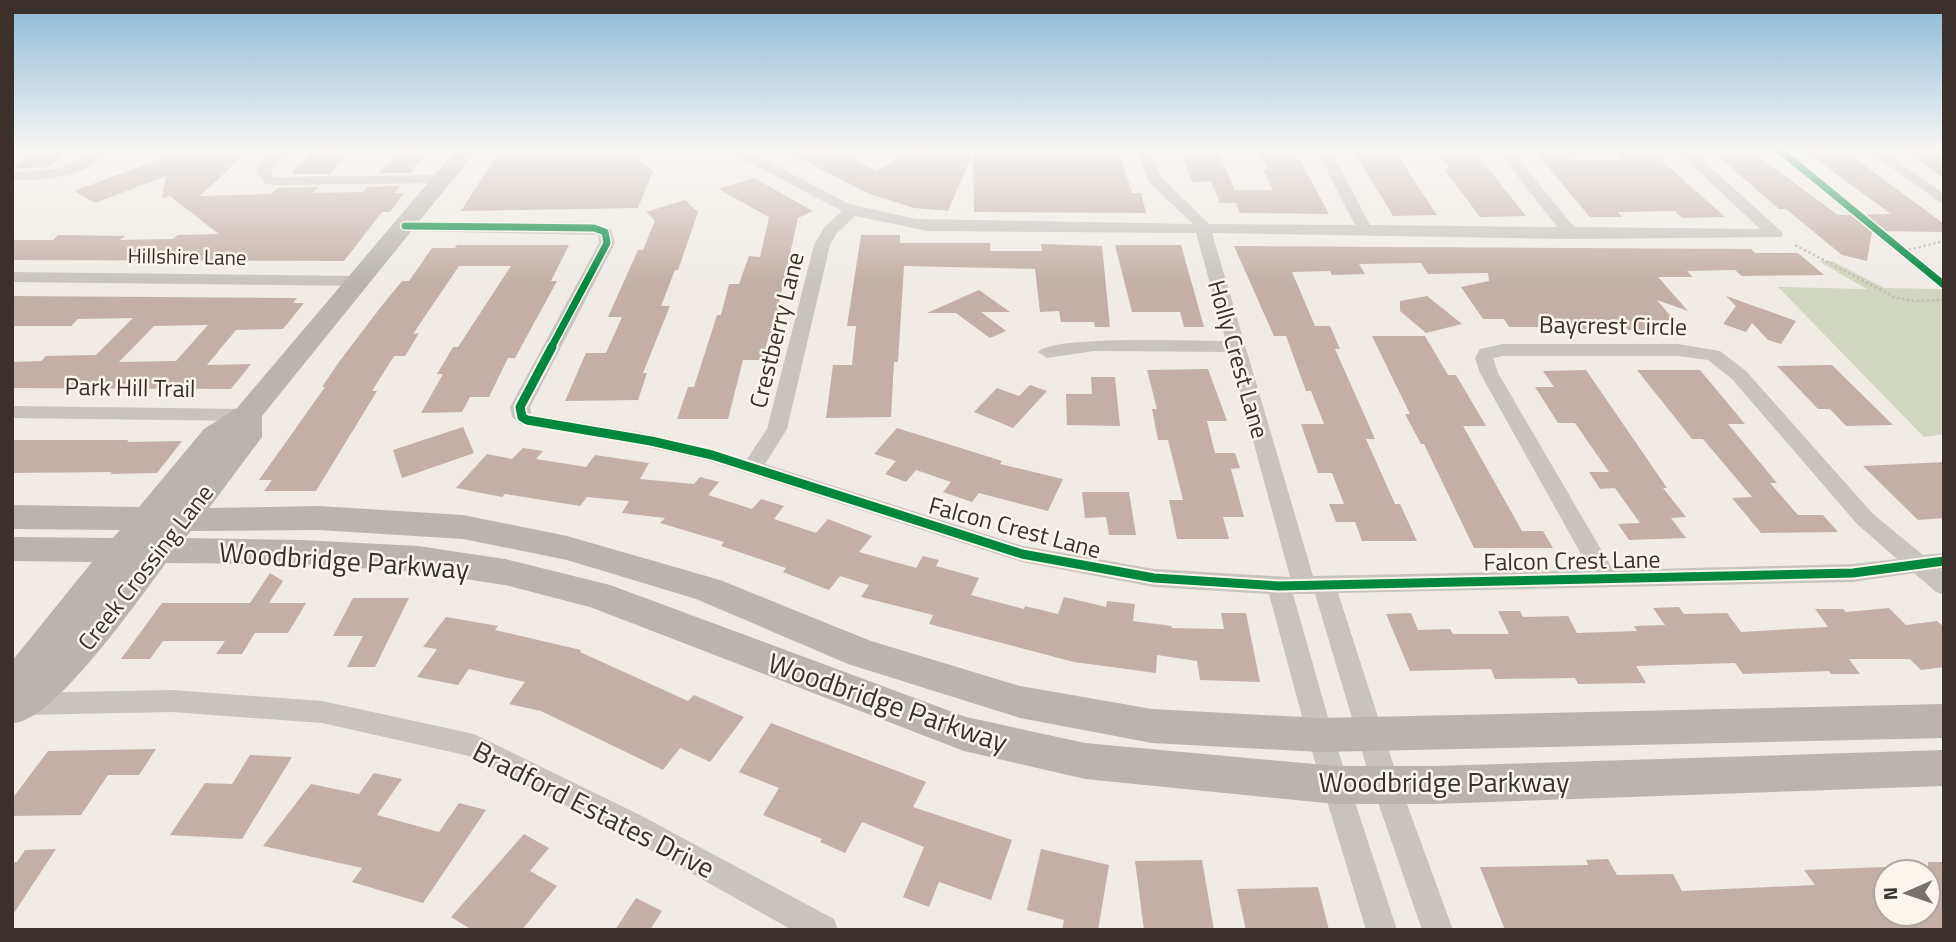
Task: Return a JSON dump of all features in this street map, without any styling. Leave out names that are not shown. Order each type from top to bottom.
[{"type":"main road","name":"Creek Crossing Lane","points":[[15,708],[66,665],[164,530],[247,437],[247,415],[430,195]]},
{"type":"main road","name":"Woodbridge Parkway","points":[[12,517],[164,530],[302,552],[418,559],[505,572],[597,595],[964,734],[1085,761],[1336,785],[1944,768]]},
{"type":"main road","name":"Woodbridge Parkway","points":[[12,549],[122,550],[164,530],[319,519],[476,530],[567,548],[707,589],[861,653],[1020,702],[1152,726],[1320,735],[1944,721]]},
{"type":"main road","name":"Creek Crossing Lane","points":[[15,708],[30,663],[122,550]]},
{"type":"street","points":[[820,195],[853,209],[899,222],[940,227],[1775,234],[1732,195]]},
{"type":"street","name":"Holly Crest Lane","points":[[1172,195],[1194,214],[1203,230],[1302,586],[1320,735],[1382,930]]},
{"type":"street","points":[[1347,195],[1366,232]]},
{"type":"street","points":[[1540,195],[1571,234]]},
{"type":"street","name":"Crestberry Lane","points":[[752,466],[777,429],[822,245],[830,231],[853,209]]},
{"type":"street","name":"Falcon Crest Lane","points":[[405,226],[602,229],[608,239],[607,243],[520,407],[522,417],[542,424],[651,441],[752,466],[1022,554],[1154,578],[1302,586],[1853,573],[1944,561]]},
{"type":"street","name":"Hillshire Lane","points":[[12,277],[360,281]]},
{"type":"street","points":[[1047,352],[1094,346],[1236,347]]},
{"type":"street","name":"Baycrest Circle","points":[[1607,579],[1489,373],[1484,358],[1488,353],[1503,350],[1678,350],[1713,355],[1739,375],[1865,519],[1944,586]]},
{"type":"street","name":"Park Hill Trail","points":[[12,412],[247,415]]},
{"type":"street","name":"Holly Crest Lane","points":[[1302,586],[1371,734],[1386,785],[1438,930]]},
{"type":"street","name":"Bradford Estates Drive","points":[[15,708],[172,701],[323,712],[474,746],[630,824],[823,930]]},
{"type":"path","points":[[1904,251],[1944,241]]},
{"type":"path","points":[[1795,244],[1894,297],[1913,301],[1944,300]]},
{"type":"green space","points":[[1818,261],[1832,261],[1884,288],[1944,289],[1944,434],[1924,437],[1778,287],[1867,289]]},
{"type":"building","points":[[81,195],[116,195],[95,203]]},
{"type":"building","points":[[163,195],[403,195],[390,212],[382,212],[344,261],[12,260],[12,240],[53,240],[58,235],[125,236],[120,240],[173,239],[178,235],[219,234],[170,196],[162,198]]},
{"type":"building","points":[[471,195],[643,195],[638,208],[461,211]]},
{"type":"building","points":[[729,195],[784,195],[813,211],[798,218],[771,339],[768,339],[762,360],[743,360],[728,419],[677,419],[688,387],[694,387],[717,315],[721,315],[729,284],[739,284],[749,256],[760,257],[769,217]]},
{"type":"building","points":[[873,195],[955,195],[948,211],[914,208]]},
{"type":"building","points":[[974,195],[1141,195],[1146,213],[974,212]]},
{"type":"building","points":[[1217,195],[1319,195],[1329,214],[1240,213],[1236,203],[1220,203]]},
{"type":"building","points":[[1380,195],[1424,195],[1437,215],[1393,216]]},
{"type":"building","points":[[1463,195],[1509,195],[1526,216],[1480,217]]},
{"type":"building","points":[[1571,195],[1700,195],[1725,217],[1682,218],[1675,211],[1618,212],[1622,217],[1590,217]]},
{"type":"building","points":[[1763,195],[1811,195],[1838,215],[1891,214],[1865,195],[1905,195],[1944,224],[1944,232],[1872,231],[1867,261],[1842,255],[1786,209],[1779,209]]},
{"type":"building","points":[[685,200],[698,212],[678,270],[675,270],[661,306],[670,306],[643,373],[647,373],[638,400],[565,401],[586,353],[606,353],[622,317],[608,317],[638,250],[643,250],[655,221],[646,212]]},
{"type":"building","points":[[861,235],[900,235],[900,243],[990,243],[990,251],[1042,251],[1041,244],[1102,246],[1110,327],[1095,327],[1094,322],[1061,322],[1059,311],[1040,312],[1035,269],[904,266],[898,362],[894,362],[891,417],[826,418],[833,365],[852,365],[856,326],[847,326]]},
{"type":"building","points":[[457,245],[569,245],[551,281],[557,281],[515,358],[508,358],[489,397],[470,397],[462,412],[421,413],[443,374],[437,374],[453,347],[458,347],[511,266],[459,266],[413,334],[419,333],[405,356],[394,356],[372,391],[377,391],[316,491],[264,491],[272,480],[259,480],[325,387],[322,387],[339,362],[380,308],[402,281],[409,281],[432,248],[455,248]]},
{"type":"building","points":[[1115,245],[1181,245],[1204,327],[1184,327],[1180,312],[1132,312]]},
{"type":"building","points":[[1234,246],[1751,249],[1755,253],[1798,253],[1824,275],[1742,276],[1735,270],[1687,271],[1693,277],[1658,277],[1688,311],[1657,300],[1678,325],[1645,325],[1649,331],[1628,330],[1620,320],[1582,320],[1589,330],[1566,330],[1564,327],[1509,327],[1504,319],[1483,319],[1461,287],[1489,281],[1488,273],[1428,274],[1421,263],[1359,264],[1365,274],[1292,272],[1315,326],[1330,326],[1340,349],[1335,349],[1375,439],[1366,439],[1395,504],[1400,504],[1417,541],[1362,541],[1355,522],[1336,522],[1329,504],[1344,504],[1332,473],[1318,473],[1301,424],[1324,424],[1311,391],[1306,391],[1286,336],[1274,336]]},
{"type":"building","points":[[979,290],[1010,312],[981,312],[1006,331],[990,338],[956,313],[927,313]]},
{"type":"building","points":[[12,296],[297,298],[293,303],[304,303],[283,329],[236,330],[207,365],[251,364],[231,389],[12,388],[12,362],[41,361],[46,356],[96,355],[133,318],[78,319],[71,326],[12,326]],"holes":[[[208,325],[176,361],[119,362],[154,326]]]},
{"type":"building","points":[[1427,296],[1462,324],[1426,333],[1400,311],[1400,301]]},
{"type":"building","points":[[1726,296],[1796,321],[1781,344],[1768,340],[1752,323],[1746,332],[1723,324],[1736,306]]},
{"type":"building","points":[[1372,336],[1425,336],[1448,375],[1456,375],[1486,426],[1463,426],[1522,531],[1543,531],[1553,548],[1474,548],[1424,444],[1421,444],[1405,414],[1410,414]]},
{"type":"building","points":[[1832,365],[1893,425],[1846,426],[1830,409],[1818,409],[1777,366]]},
{"type":"building","points":[[1208,369],[1227,421],[1207,421],[1215,453],[1235,453],[1240,468],[1231,469],[1244,517],[1223,517],[1229,539],[1177,539],[1169,500],[1183,500],[1168,440],[1158,440],[1152,409],[1157,409],[1147,370]]},
{"type":"building","points":[[1586,370],[1667,488],[1663,488],[1686,517],[1671,518],[1686,538],[1629,540],[1618,524],[1640,523],[1615,488],[1600,489],[1589,472],[1609,472],[1575,423],[1558,423],[1535,387],[1554,387],[1543,371]]},
{"type":"building","points":[[1637,370],[1700,370],[1745,424],[1728,424],[1777,483],[1770,483],[1798,515],[1823,515],[1838,532],[1761,533],[1732,498],[1752,497],[1703,439],[1692,439]]},
{"type":"building","points":[[1091,377],[1115,377],[1120,426],[1067,425],[1066,394],[1092,394]]},
{"type":"building","points":[[1030,385],[1047,391],[1013,428],[974,412],[997,388],[1019,396]]},
{"type":"building","points":[[463,427],[474,453],[402,478],[393,450]]},
{"type":"building","points":[[897,428],[1002,461],[1000,464],[1063,479],[1048,511],[979,493],[972,502],[943,492],[951,482],[916,470],[906,482],[885,474],[896,461],[874,454]]},
{"type":"building","points":[[12,440],[182,441],[157,473],[110,474],[112,472],[12,473]]},
{"type":"building","points":[[523,448],[543,451],[536,459],[586,467],[595,455],[649,463],[640,479],[694,484],[700,477],[719,482],[708,495],[752,509],[761,499],[784,506],[774,519],[816,533],[828,519],[872,536],[859,552],[916,568],[923,556],[939,560],[936,566],[979,578],[971,595],[1024,609],[1025,606],[1058,614],[1064,597],[1106,607],[1107,601],[1135,604],[1133,621],[1172,626],[1171,628],[1224,629],[1221,613],[1246,613],[1260,682],[1200,680],[1197,661],[1157,655],[1156,673],[1074,662],[929,624],[933,615],[861,597],[869,585],[840,576],[829,590],[783,572],[786,568],[721,546],[724,542],[660,523],[665,518],[622,513],[629,501],[587,497],[580,506],[505,494],[502,497],[456,488],[487,454],[512,459]]},
{"type":"building","points":[[1944,462],[1944,518],[1918,520],[1863,466]]},
{"type":"building","points":[[1082,492],[1129,492],[1136,535],[1109,535],[1106,517],[1085,518]]},
{"type":"building","points":[[270,573],[283,581],[269,603],[306,603],[288,633],[255,633],[242,654],[216,654],[225,641],[163,641],[150,659],[121,659],[162,603],[250,603]]},
{"type":"building","points":[[353,598],[409,598],[375,667],[347,667],[363,636],[333,636]]},
{"type":"building","points":[[1679,607],[1684,614],[1727,613],[1741,632],[1828,627],[1815,609],[1843,609],[1846,612],[1889,608],[1906,625],[1937,621],[1944,627],[1944,667],[1921,670],[1910,659],[1849,659],[1860,674],[1831,674],[1829,671],[1743,674],[1735,663],[1636,666],[1646,683],[1578,684],[1575,678],[1495,679],[1491,669],[1410,671],[1386,614],[1411,613],[1418,630],[1450,629],[1453,634],[1509,634],[1498,611],[1520,611],[1523,617],[1568,616],[1577,633],[1637,631],[1634,626],[1665,625],[1653,608]]},
{"type":"building","points":[[446,617],[498,626],[495,630],[581,650],[580,652],[688,701],[694,695],[744,717],[710,762],[680,748],[663,770],[541,711],[509,704],[525,682],[469,669],[458,685],[417,677],[437,649],[423,647]]},
{"type":"building","points":[[771,723],[926,782],[913,807],[1012,840],[991,900],[939,882],[929,907],[903,897],[924,847],[862,822],[845,853],[820,842],[822,839],[763,815],[779,788],[739,772]]},
{"type":"building","points":[[156,749],[139,775],[108,775],[81,815],[12,816],[12,799],[48,751]]},
{"type":"building","points":[[250,755],[292,757],[242,839],[170,835],[205,783],[232,784]]},
{"type":"building","points":[[374,773],[402,779],[377,815],[439,832],[459,803],[486,810],[423,903],[352,882],[362,868],[263,846],[311,784],[359,794]]},
{"type":"building","points":[[524,834],[549,848],[530,871],[557,886],[522,930],[472,930],[451,917]]},
{"type":"building","points":[[56,849],[12,916],[12,862],[17,862],[25,850]]},
{"type":"building","points":[[1041,849],[1109,865],[1098,930],[1062,930],[1064,920],[1027,910]]},
{"type":"building","points":[[1608,859],[1617,875],[1673,874],[1682,891],[1815,885],[1804,870],[1872,868],[1872,928],[1942,928],[1944,862],[1944,930],[1505,930],[1480,867],[1588,865],[1586,860]]},
{"type":"building","points":[[1202,860],[1214,930],[1144,930],[1135,861]]},
{"type":"building","points":[[1318,887],[1329,930],[1246,930],[1237,889]]},
{"type":"building","points":[[636,898],[662,911],[650,930],[615,930]]},
{"type":"cycle path","points":[[1834,195],[1944,285]]},
{"type":"cycle path","points":[[405,226],[594,228],[605,232],[607,243],[520,407],[522,417],[527,420],[651,441],[712,455],[1022,554],[1154,578],[1279,586],[1853,573],[1944,561]]}]
